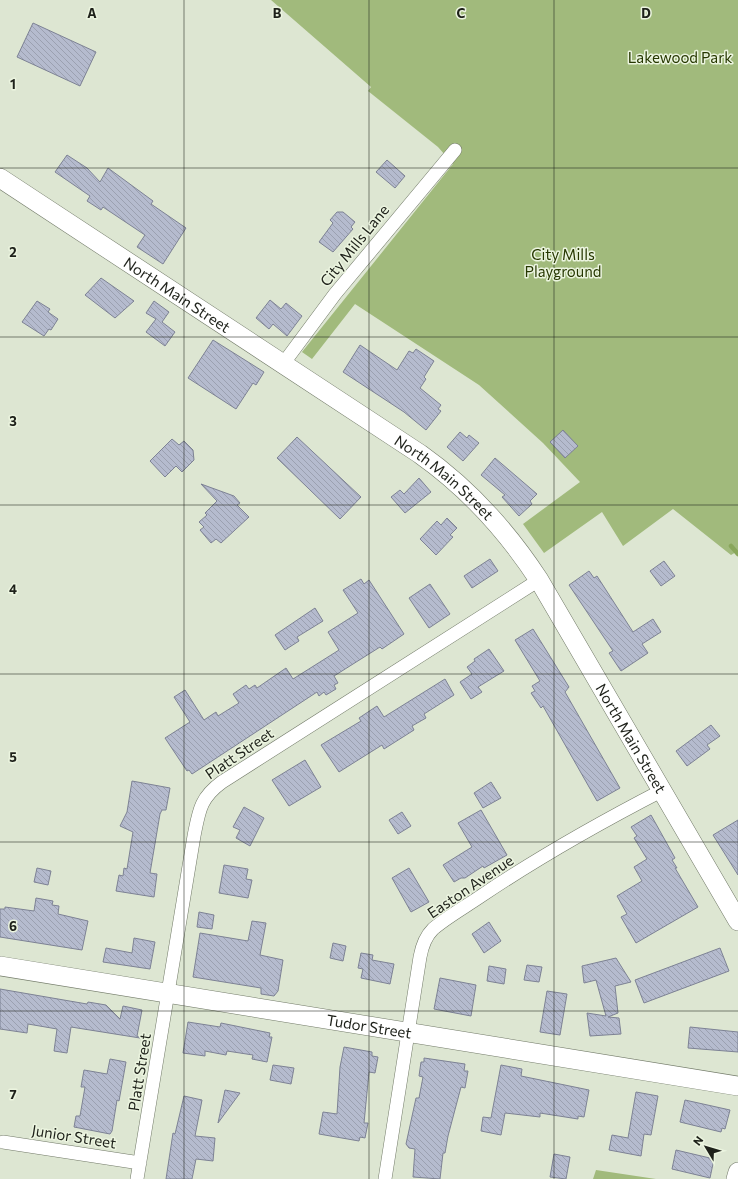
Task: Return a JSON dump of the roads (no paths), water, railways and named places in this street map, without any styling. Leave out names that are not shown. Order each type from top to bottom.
[{"type":"main road","name":"North Main Street","points":[[0,178],[420,454],[450,476],[474,499],[501,528],[539,580],[663,790],[738,921]]},
{"type":"main road","name":"Tudor Street","points":[[0,966],[738,1086]]},
{"type":"main road","points":[[736,1179],[738,1172]]},
{"type":"street","name":"City Mills Lane","points":[[283,364],[335,294],[455,150]]},
{"type":"street","name":"Platt Street","points":[[137,1179],[198,815],[201,804],[209,792],[222,782],[539,580]]},
{"type":"street","name":"Easton Avenue","points":[[385,1179],[420,956],[423,943],[433,929],[516,873],[620,812],[663,790]]},
{"type":"street","name":"Junior Street","points":[[3,1142],[140,1163]]},
{"type":"waterway","points":[[731,546],[738,554]]},
{"type":"park label","name":"Lakewood Park","points":[[680,57]]},
{"type":"park label","name":"City Mills Playground","points":[[563,262]]}]
